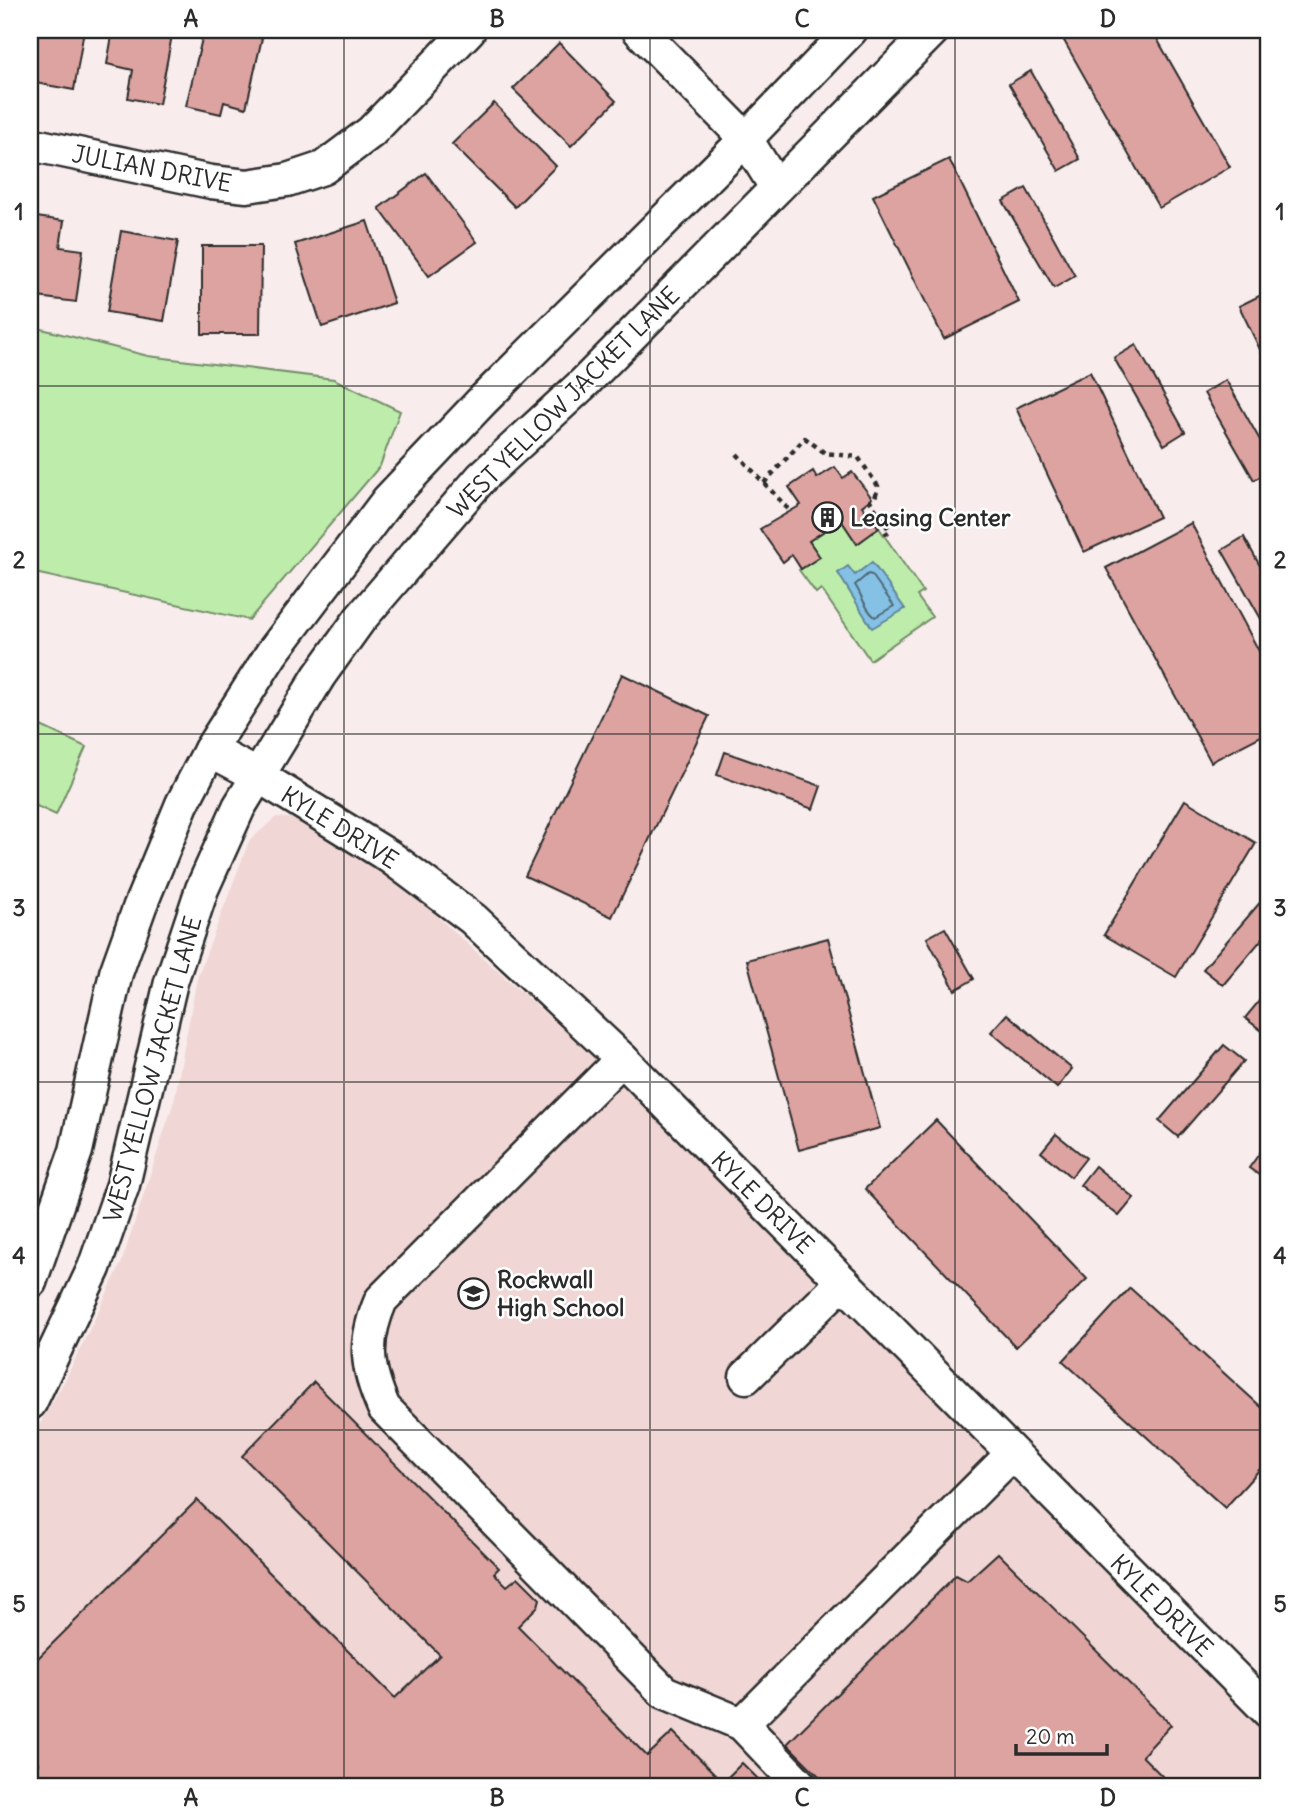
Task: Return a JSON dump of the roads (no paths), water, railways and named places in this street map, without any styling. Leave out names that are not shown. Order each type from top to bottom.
[{"type":"street","name":"JULIAN DRIVE","points":[[30,144],[211,182],[247,186],[287,180],[323,169],[371,132],[469,30]]},
{"type":"street","points":[[639,30],[746,139],[776,187]]},
{"type":"street","points":[[30,1282],[76,1151],[116,973],[182,804],[210,750],[287,633],[388,500],[492,391],[746,139],[851,30]]},
{"type":"street","name":"WEST YELLOW JACKET LANE","points":[[30,1403],[94,1269],[123,1185],[176,969],[202,889],[257,775],[318,676],[360,619],[482,477],[584,383],[933,30]]},
{"type":"street","name":"KYLE DRIVE","points":[[210,750],[257,775],[390,857],[473,919],[622,1059],[1269,1712]]},
{"type":"street","points":[[622,1059],[381,1300],[372,1322],[368,1348],[370,1376],[384,1408],[664,1692],[742,1724],[802,1787]]},
{"type":"street","points":[[746,1377],[844,1282]]},
{"type":"street","points":[[742,1724],[1012,1454]]},
{"type":"water","points":[[872,562],[905,609],[872,628],[838,573],[848,566],[855,575]]},
{"type":"place","name":"Leasing Center","points":[[827,517]]},
{"type":"place","name":"Rockwall High School","points":[[474,1293]]}]
